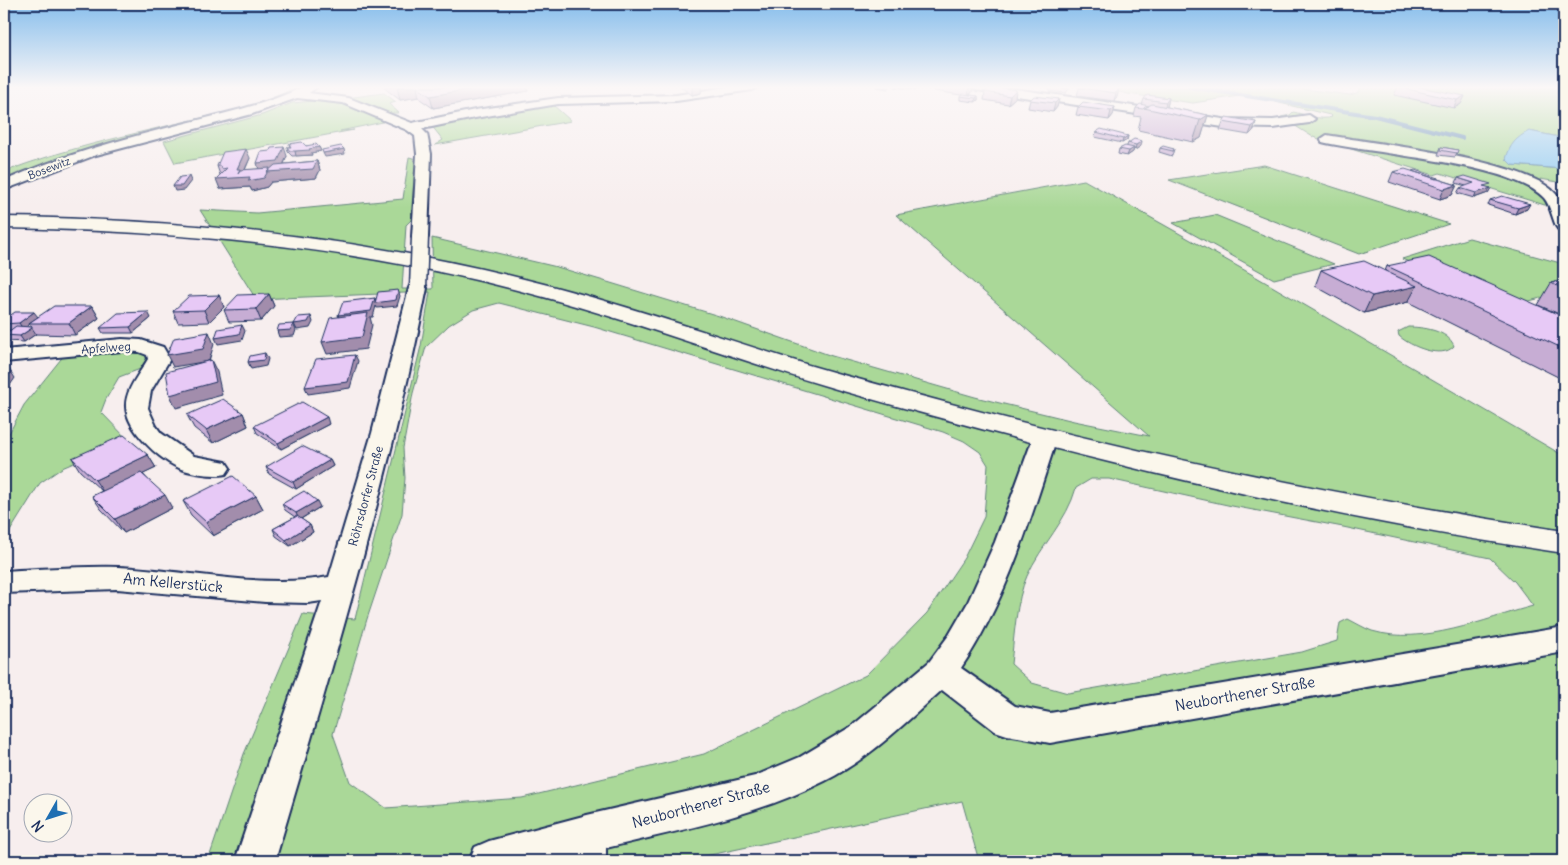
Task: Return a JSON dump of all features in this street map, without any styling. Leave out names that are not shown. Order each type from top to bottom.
[{"type":"main road","points":[[4,222],[152,227],[238,235],[370,252],[464,270],[661,324],[846,384],[1045,438],[1255,487],[1464,527],[1564,542]]},
{"type":"street","name":"Bosewitz","points":[[4,186],[87,154],[188,127]]},
{"type":"street","name":"Röhrsdorfer Straße","points":[[256,861],[341,586],[376,460],[418,288],[423,140],[418,127]]},
{"type":"street","points":[[1327,140],[1428,157],[1519,178],[1536,185],[1549,195],[1564,226]]},
{"type":"street","name":"Apfelweg","points":[[4,356],[122,346],[141,346],[156,350],[160,359],[140,391],[137,408],[145,428],[153,438],[186,462],[217,468]]},
{"type":"street","name":"Neuborthener Straße","points":[[489,861],[586,848],[756,793],[813,769],[864,737],[941,671],[960,644],[981,607],[1009,542],[1045,438]]},
{"type":"street","name":"Am Kellerstück","points":[[4,582],[117,578],[265,592],[308,592],[341,586]]},
{"type":"street","name":"Neuborthener Straße","points":[[941,671],[1007,720],[1050,728],[1564,640]]},
{"type":"green space","points":[[162,127],[183,127],[40,167],[4,181],[4,172],[49,156]]},
{"type":"green space","points":[[215,127],[357,127],[340,131],[354,130],[175,163],[164,141]]},
{"type":"green space","points":[[433,127],[535,127],[435,145],[443,140]]},
{"type":"green space","points":[[1298,127],[1564,127],[1564,138],[1529,131],[1512,165],[1564,169],[1564,183],[1540,179],[1549,195],[1564,209],[1564,236],[1548,206],[1440,173],[1434,175],[1313,137]]},
{"type":"green space","points":[[409,157],[413,158],[415,163],[411,220],[406,225],[402,289],[433,289],[432,238],[557,267],[719,316],[832,356],[975,397],[1074,421],[1149,436],[896,215],[1084,180],[1246,271],[1564,456],[1564,861],[979,861],[962,801],[682,861],[208,861],[244,754],[303,614],[355,619],[421,346],[430,292],[256,299],[200,210],[257,213],[403,199]],"holes":[[[499,303],[594,327],[943,432],[964,441],[980,452],[988,465],[984,517],[964,558],[927,613],[866,675],[704,754],[522,798],[386,808],[350,782],[333,734],[367,619],[402,514],[405,478],[403,448],[413,393],[426,347],[449,325],[473,310]],[[1091,479],[1109,479],[1490,558],[1515,582],[1533,606],[1474,624],[1432,633],[1412,635],[1392,635],[1372,631],[1348,619],[1340,623],[1337,641],[1302,652],[1068,693],[1032,683],[1011,664],[1020,596],[1027,576],[1067,511],[1076,488]]]},
{"type":"green space","points":[[1264,165],[1449,224],[1359,254],[1169,180]]},
{"type":"green space","points":[[1215,215],[1334,264],[1274,279],[1173,223]]},
{"type":"green space","points":[[1469,238],[1564,264],[1564,292],[1510,306],[1402,259]]},
{"type":"green space","points":[[1408,327],[1427,329],[1440,333],[1446,336],[1454,346],[1442,352],[1434,352],[1418,347],[1399,336],[1398,332]]},
{"type":"green space","points":[[119,350],[138,352],[147,358],[143,368],[119,377],[101,412],[128,440],[62,468],[40,483],[4,541],[4,443],[24,405],[65,354]]},
{"type":"water","points":[[1529,131],[1564,138],[1564,169],[1512,165],[1506,159],[1509,149],[1514,142]]},
{"type":"building","points":[[1101,129],[1128,136],[1123,139],[1096,132]]},
{"type":"building","points":[[1134,139],[1142,141],[1136,145],[1128,143]]},
{"type":"building","points":[[302,142],[306,146],[316,144],[319,147],[310,150],[290,151],[287,147],[291,147],[289,144]]},
{"type":"building","points":[[341,146],[344,149],[323,153],[322,150]]},
{"type":"building","points":[[1125,146],[1134,148],[1129,151],[1119,149]]},
{"type":"building","points":[[1163,146],[1174,149],[1173,151],[1160,148]]},
{"type":"building","points":[[284,147],[278,161],[257,163],[261,152],[270,151],[271,148]]},
{"type":"building","points":[[1441,147],[1458,150],[1457,153],[1440,150]]},
{"type":"building","points":[[246,149],[237,169],[240,169],[238,173],[240,170],[270,168],[264,178],[248,181],[250,177],[216,179],[227,168],[222,169],[221,166],[217,166],[223,152]]},
{"type":"building","points":[[317,161],[313,169],[267,172],[275,165]]},
{"type":"building","points":[[1405,169],[1457,185],[1444,189],[1393,172]]},
{"type":"building","points":[[1415,170],[1438,178],[1412,171]]},
{"type":"building","points":[[189,176],[182,186],[173,186],[180,177]]},
{"type":"building","points":[[1465,176],[1491,184],[1483,186],[1491,188],[1476,193],[1460,188],[1474,183],[1458,178]]},
{"type":"building","points":[[1502,196],[1530,204],[1518,208],[1490,200]]},
{"type":"building","points":[[1429,257],[1564,317],[1564,349],[1387,266]]},
{"type":"building","points":[[1364,261],[1417,286],[1372,296],[1321,270]]},
{"type":"building","points":[[1564,280],[1564,289],[1551,283]]},
{"type":"building","points":[[398,290],[396,300],[375,303],[378,292]]},
{"type":"building","points":[[269,294],[256,309],[224,310],[238,295]]},
{"type":"building","points":[[219,295],[204,310],[173,311],[189,296]]},
{"type":"building","points":[[375,298],[371,311],[338,315],[343,302]]},
{"type":"building","points":[[54,306],[92,306],[69,323],[29,323]]},
{"type":"building","points":[[15,312],[34,312],[19,323],[4,324],[4,320]]},
{"type":"building","points":[[148,312],[130,327],[100,328],[118,313]]},
{"type":"building","points":[[368,313],[362,337],[322,342],[330,318]]},
{"type":"building","points":[[311,316],[308,322],[294,324],[298,317]]},
{"type":"building","points":[[293,324],[291,330],[277,331],[279,325]]},
{"type":"building","points":[[242,325],[239,334],[215,338],[218,329]]},
{"type":"building","points":[[16,326],[32,328],[20,336],[4,335]]},
{"type":"building","points":[[209,332],[203,349],[167,355],[174,338]]},
{"type":"building","points":[[265,353],[264,360],[248,362],[250,356]]},
{"type":"building","points":[[355,355],[348,382],[305,387],[316,359]]},
{"type":"building","points":[[211,360],[216,382],[170,395],[166,372]]},
{"type":"building","points":[[223,399],[243,413],[206,430],[187,415]]},
{"type":"building","points":[[302,402],[327,417],[278,443],[254,426]]},
{"type":"building","points":[[124,435],[148,455],[95,480],[72,458]]},
{"type":"building","points":[[302,446],[330,460],[293,482],[266,467]]},
{"type":"building","points":[[141,473],[165,495],[115,519],[92,496]]},
{"type":"building","points":[[233,476],[256,496],[206,522],[183,501]]},
{"type":"building","points":[[304,491],[317,501],[296,513],[282,504]]},
{"type":"building","points":[[297,516],[310,525],[286,540],[273,529]]},
{"type":"waterway","points":[[1420,127],[1462,138]]}]
